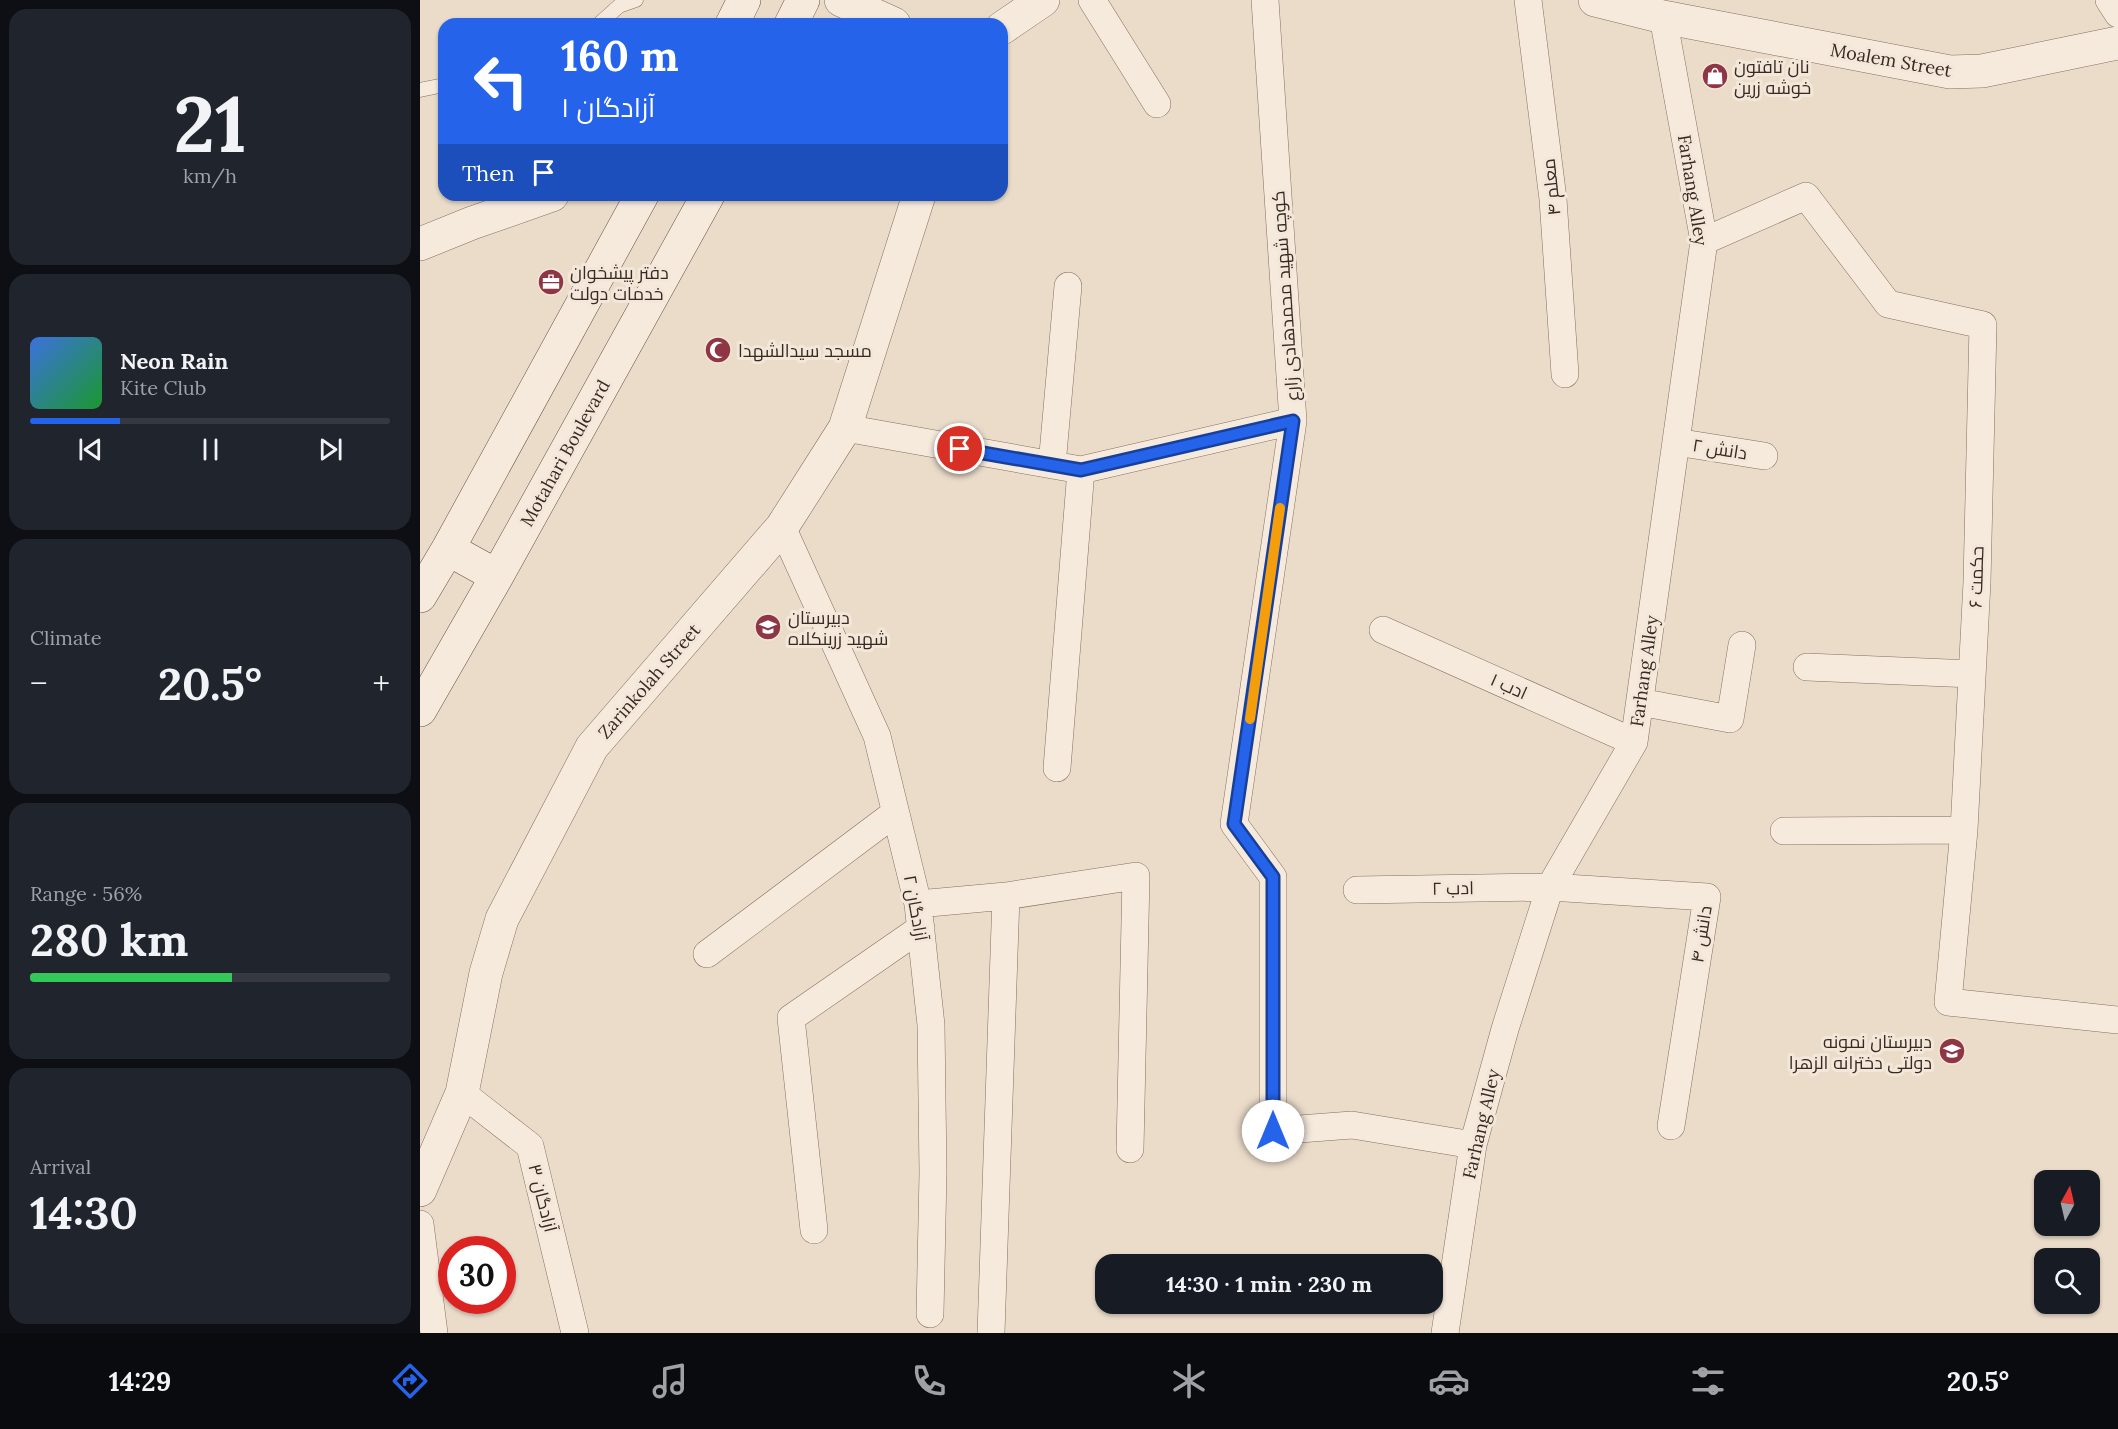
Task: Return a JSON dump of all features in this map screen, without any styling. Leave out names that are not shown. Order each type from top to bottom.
[{"type":"street","points":[[735,18],[744,0]]},
{"type":"street","points":[[794,18],[802,0]]},
{"type":"street","points":[[841,0],[881,18]]},
{"type":"street","points":[[1008,24],[1043,0]]},
{"type":"street","points":[[1092,0],[1157,104]]},
{"type":"street","name":"کوچه شهید محمدهادی زارع","points":[[1265,0],[1293,421],[1234,824],[1273,877],[1273,1131],[1352,1125],[1473,1145]]},
{"type":"street","name":"معلم ۴","points":[[1528,0],[1553,199],[1565,374]]},
{"type":"street","name":"Moalem Street","points":[[1594,0],[1663,17],[1950,72],[1982,71],[2118,43]]},
{"type":"street","points":[[2109,0],[2118,14]]},
{"type":"street","name":"Farhang Alley","points":[[1445,1333],[1473,1145],[1505,1029],[1550,887],[1634,742],[1704,241],[1663,17]]},
{"type":"street","name":"حکمت ۶","points":[[1704,241],[1806,196],[1888,304],[1983,325],[1977,582],[1964,830],[1948,1002],[2118,1020]]},
{"type":"street","points":[[420,244],[535,201]]},
{"type":"street","points":[[420,596],[639,201]]},
{"type":"street","name":"Motahari Boulevard","points":[[420,710],[705,201]]},
{"type":"street","name":"Zarinkolah Street","points":[[420,1190],[462,1093],[486,973],[502,919],[592,747],[783,527],[845,428],[917,201]]},
{"type":"street","points":[[1052,465],[1068,286]]},
{"type":"street","points":[[845,428],[1081,470],[1293,421]]},
{"type":"street","name":"دانش ۲","points":[[1676,442],[1764,456]]},
{"type":"street","points":[[1057,768],[1081,470]]},
{"type":"street","name":"آزادگان ۲","points":[[783,527],[877,736],[919,916],[931,1025],[933,1173],[930,1314]]},
{"type":"street","points":[[448,549],[497,576]]},
{"type":"street","name":"ادب ۱","points":[[1383,630],[1634,742]]},
{"type":"street","points":[[1640,702],[1730,719],[1742,645]]},
{"type":"street","points":[[1807,666],[1972,674]]},
{"type":"street","points":[[707,954],[895,813]]},
{"type":"street","points":[[1784,831],[1964,830]]},
{"type":"street","points":[[814,1230],[791,1018],[919,916],[1006,896],[1136,876],[1130,1149]]},
{"type":"street","name":"ادب ۲","points":[[1357,890],[1550,887]]},
{"type":"street","name":"دانش ۴","points":[[1550,887],[1707,897],[1671,1126]]},
{"type":"street","points":[[991,1333],[1006,896]]},
{"type":"street","name":"آزادگان ۳","points":[[462,1093],[530,1146],[575,1333]]},
{"type":"street","points":[[420,1224],[434,1333]]},
{"type":"lane","points":[[606,18],[619,6],[636,0]]},
{"type":"lane","points":[[420,90],[438,86]]},
{"type":"slow traffic","points":[[1250,719],[1280,508]]},
{"type":"place","name":"نان تافتون خوشه زرین","points":[[1715,76]]},
{"type":"place","name":"دفتر پیشخوان خدمات دولت","points":[[551,282]]},
{"type":"place","name":"مسجد سیدالشهدا","points":[[718,350]]},
{"type":"place","name":"دبیرستان شهید زرینکلاه","points":[[768,627]]},
{"type":"place","name":"دبیرستان نمونه دولتی دخترانه الزهرا","points":[[1952,1051]]},
{"type":"route","points":[[960,449],[1081,470],[1293,421],[1234,824],[1273,877],[1273,1131]]}]
